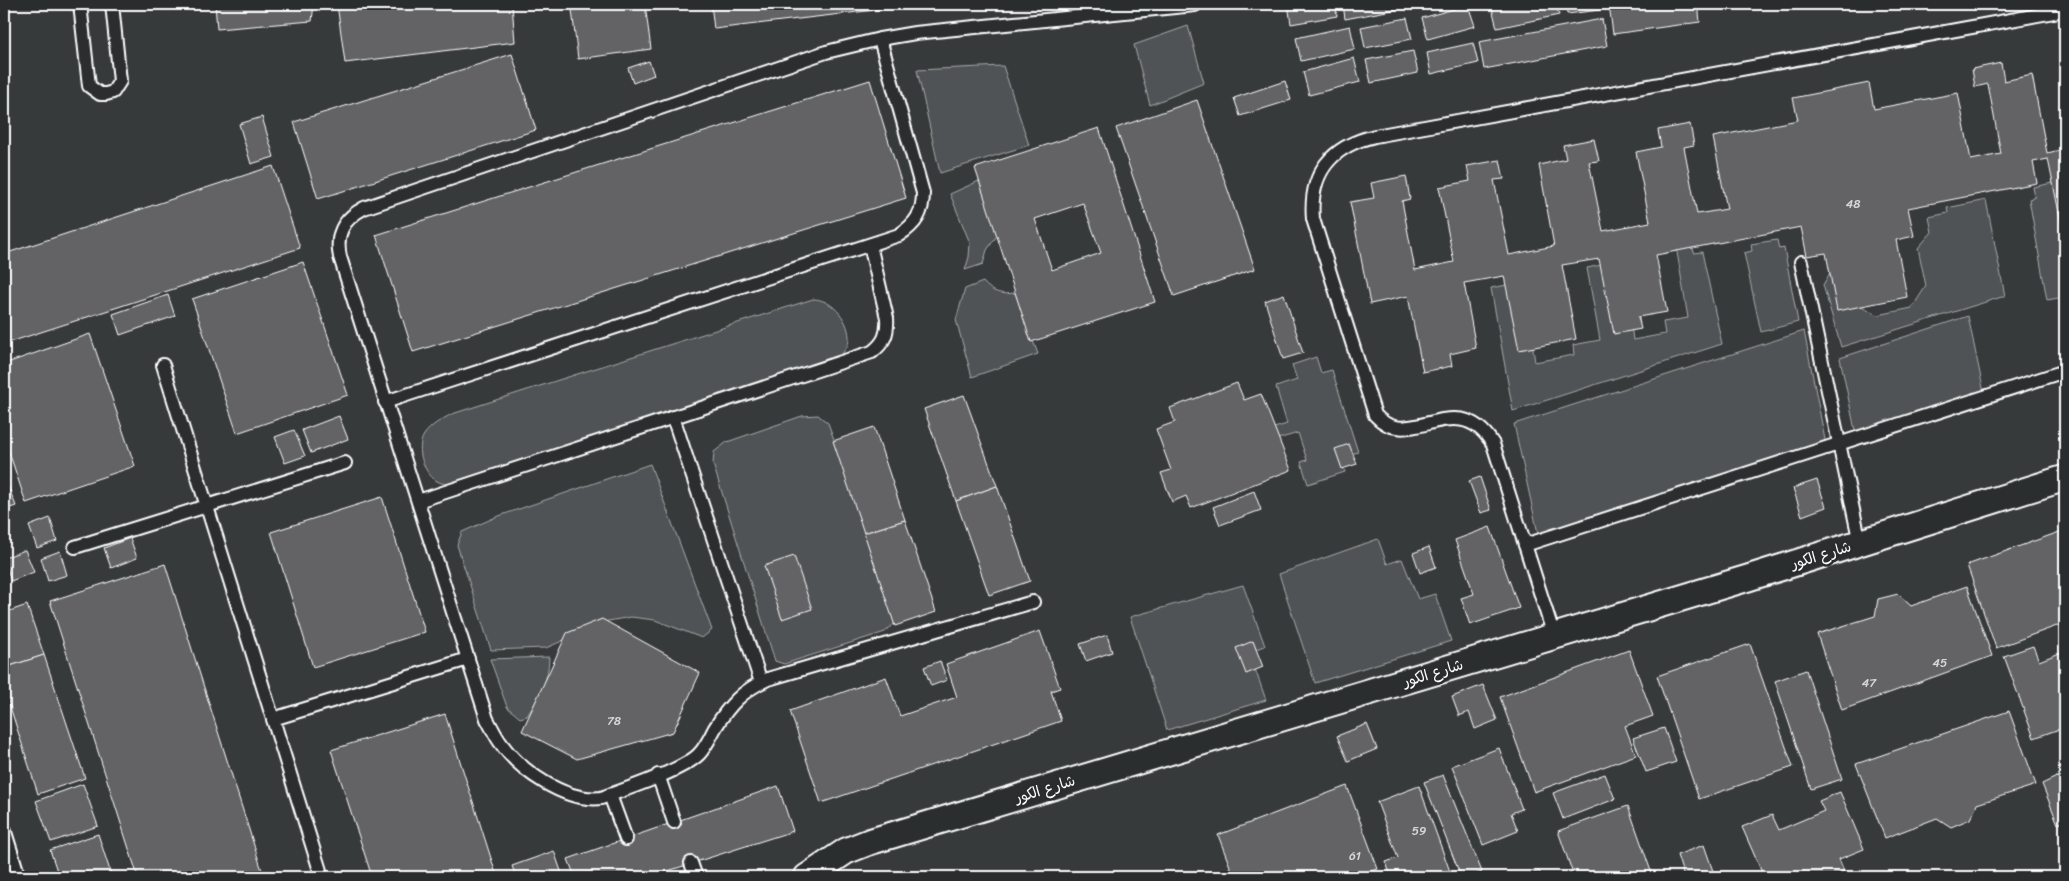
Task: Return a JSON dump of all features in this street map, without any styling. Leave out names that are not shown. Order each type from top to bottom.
[{"type":"street","name":"شارع الكور","points":[[807,877],[846,852],[869,842],[1554,636],[2065,478]]},
{"type":"lane","points":[[80,4],[89,86],[100,94],[113,92],[120,81],[112,4]]},
{"type":"lane","points":[[1033,602],[761,682],[739,696],[729,706],[698,755],[687,764],[610,795],[591,799],[572,796],[540,779],[518,763],[500,742],[487,719],[337,246],[339,235],[343,224],[352,214],[364,208],[826,52],[880,39],[952,29],[1195,5]]},
{"type":"lane","points":[[1554,636],[1494,444],[1487,434],[1478,425],[1466,420],[1454,418],[1396,428],[1381,422],[1375,415],[1313,219],[1311,202],[1314,186],[1320,171],[1343,147],[1367,138],[2065,10]]},
{"type":"lane","points":[[385,402],[900,235],[910,228],[918,218],[923,206],[923,193],[880,39]]},
{"type":"lane","points":[[418,501],[872,352],[880,346],[888,328],[870,244]]},
{"type":"lane","points":[[1801,262],[1860,542]]},
{"type":"lane","points":[[163,365],[322,877]]},
{"type":"lane","points":[[1525,545],[2065,371]]},
{"type":"lane","points":[[673,417],[761,682]]},
{"type":"lane","points":[[75,547],[345,463]]},
{"type":"lane","points":[[273,719],[468,659]]},
{"type":"lane","points":[[658,776],[674,822]]},
{"type":"lane","points":[[610,795],[626,839]]},
{"type":"lane","points":[[4,829],[19,877]]},
{"type":"lane","points":[[691,864],[696,877]]},
{"type":"shaded area","points":[[1188,26],[1204,83],[1150,105],[1134,45]]},
{"type":"shaded area","points":[[1003,66],[1029,145],[940,173],[917,70]]},
{"type":"shaded area","points":[[2065,165],[2065,297],[2047,300],[2029,199],[2035,197],[2033,187],[2062,181],[2059,166]]},
{"type":"shaded area","points":[[979,181],[998,234],[987,250],[983,264],[965,270],[969,257],[970,243],[950,194]]},
{"type":"shaded area","points":[[1986,200],[2005,296],[1841,347],[1823,285],[1835,264],[1856,303],[1878,315],[1912,308],[1926,286],[1918,248],[1932,232],[1929,217],[1948,213],[1947,208]]},
{"type":"shaded area","points":[[1691,237],[1694,253],[1702,252],[1722,344],[1513,411],[1491,288],[1523,282],[1535,362],[1574,355],[1573,345],[1600,340],[1587,268],[1622,261],[1628,250],[1640,324],[1631,325],[1633,340],[1665,334],[1663,322],[1688,318],[1675,240]]},
{"type":"shaded area","points":[[1777,240],[1779,249],[1784,248],[1798,322],[1761,332],[1744,253],[1752,251],[1751,244]]},
{"type":"shaded area","points":[[983,282],[990,289],[998,292],[1006,294],[1015,293],[1038,354],[972,377],[956,320],[965,289]]},
{"type":"shaded area","points":[[813,299],[826,302],[832,306],[845,323],[849,340],[839,358],[453,484],[443,483],[432,478],[422,461],[420,447],[424,435],[433,426],[452,414]]},
{"type":"shaded area","points":[[1968,316],[1984,393],[1856,435],[1840,358]]},
{"type":"shaded area","points":[[1804,331],[1826,445],[1539,538],[1514,424]]},
{"type":"shaded area","points":[[1316,357],[1321,373],[1332,370],[1358,452],[1341,457],[1345,472],[1308,484],[1301,462],[1307,460],[1298,433],[1255,446],[1252,435],[1287,424],[1276,387],[1297,380],[1292,365]]},
{"type":"shaded area","points":[[818,415],[828,423],[896,609],[896,622],[885,632],[784,664],[775,661],[713,464],[714,452],[727,442],[802,416]]},
{"type":"shaded area","points":[[650,464],[712,630],[702,638],[655,620],[631,617],[608,621],[546,648],[491,650],[457,545],[462,532],[496,517]]},
{"type":"shaded area","points":[[1378,539],[1387,564],[1402,559],[1418,599],[1435,594],[1451,641],[1315,683],[1279,574]]},
{"type":"shaded area","points":[[1243,585],[1265,646],[1249,652],[1266,700],[1167,730],[1130,617]]},
{"type":"shaded area","points":[[549,657],[545,681],[539,695],[527,716],[520,718],[507,707],[490,659]]},
{"type":"building","points":[[215,4],[314,4],[312,21],[217,29]]},
{"type":"building","points":[[337,4],[512,4],[515,42],[345,63]]},
{"type":"building","points":[[621,4],[645,4],[651,49],[578,59],[572,10]]},
{"type":"building","points":[[711,4],[926,4],[714,29]]},
{"type":"building","points":[[1288,4],[1335,4],[1337,16],[1291,24]]},
{"type":"building","points":[[1343,4],[1403,4],[1403,8],[1345,19]]},
{"type":"building","points":[[1491,4],[1556,4],[1559,15],[1497,28]]},
{"type":"building","points":[[1566,4],[1599,4],[1600,10],[1567,14]]},
{"type":"building","points":[[1609,4],[1698,4],[1700,22],[1613,34]]},
{"type":"building","points":[[1468,5],[1475,26],[1428,39],[1422,18]]},
{"type":"building","points":[[1407,18],[1412,39],[1365,48],[1361,27]]},
{"type":"building","points":[[1602,19],[1607,46],[1484,69],[1479,42]]},
{"type":"building","points":[[1350,26],[1355,49],[1301,61],[1296,38]]},
{"type":"building","points":[[1473,43],[1478,63],[1431,74],[1427,53]]},
{"type":"building","points":[[1413,51],[1418,73],[1371,83],[1366,60]]},
{"type":"building","points":[[512,54],[536,130],[318,199],[294,122]]},
{"type":"building","points":[[1354,58],[1360,82],[1309,95],[1303,72]]},
{"type":"building","points":[[649,61],[654,75],[633,83],[628,68]]},
{"type":"building","points":[[2001,63],[2004,81],[2032,75],[2047,153],[2065,149],[2065,237],[2048,159],[2033,162],[2037,183],[1908,208],[1914,236],[1896,240],[1907,297],[1837,311],[1826,253],[1807,256],[1801,227],[1656,255],[1667,312],[1638,317],[1641,329],[1614,334],[1599,259],[1562,265],[1576,339],[1519,350],[1504,276],[1464,283],[1476,348],[1450,354],[1452,366],[1423,372],[1408,296],[1370,304],[1350,202],[1374,198],[1371,183],[1406,176],[1410,199],[1402,201],[1415,270],[1454,262],[1439,187],[1470,181],[1467,166],[1500,160],[1504,179],[1494,180],[1509,255],[1554,246],[1539,165],[1566,159],[1563,145],[1594,139],[1599,161],[1589,162],[1603,231],[1650,222],[1636,152],[1661,147],[1658,130],[1690,124],[1694,145],[1684,147],[1697,214],[1727,209],[1713,137],[1798,120],[1793,98],[1869,83],[1874,109],[1958,93],[1971,160],[2001,154],[1988,84],[1975,87],[1972,69]]},
{"type":"building","points":[[870,80],[906,198],[413,352],[376,235]]},
{"type":"building","points":[[1285,81],[1291,100],[1240,116],[1234,98]]},
{"type":"building","points":[[1197,100],[1255,269],[1174,296],[1116,128]]},
{"type":"building","points":[[262,117],[274,157],[251,164],[239,124]]},
{"type":"building","points":[[1099,128],[1155,302],[1031,342],[975,168]],"holes":[[[1083,203],[1101,253],[1052,270],[1035,219]]]},
{"type":"building","points":[[273,166],[300,248],[4,344],[4,254]]},
{"type":"building","points":[[303,262],[348,395],[237,433],[192,299]]},
{"type":"building","points":[[1284,294],[1303,353],[1283,359],[1265,301]]},
{"type":"building","points":[[168,295],[175,316],[120,335],[113,314]]},
{"type":"building","points":[[90,334],[135,466],[26,503],[4,437],[4,364]]},
{"type":"building","points":[[1237,383],[1244,400],[1261,394],[1291,470],[1191,508],[1186,496],[1172,502],[1161,473],[1171,470],[1156,429],[1175,422],[1170,408]]},
{"type":"building","points":[[964,395],[997,486],[956,501],[924,409]]},
{"type":"building","points":[[339,416],[348,439],[311,453],[302,430]]},
{"type":"building","points":[[874,427],[905,520],[864,533],[833,441]]},
{"type":"building","points":[[294,430],[305,456],[285,463],[275,437]]},
{"type":"building","points":[[1349,444],[1357,464],[1342,469],[1335,449]]},
{"type":"building","points":[[4,476],[16,506],[4,510]]},
{"type":"building","points":[[1480,477],[1491,510],[1481,513],[1469,481]]},
{"type":"building","points":[[1817,480],[1826,507],[1802,516],[1793,488]]},
{"type":"building","points":[[997,486],[1030,581],[989,595],[956,501]]},
{"type":"building","points":[[1254,491],[1261,510],[1220,525],[1213,507]]},
{"type":"building","points":[[382,497],[425,632],[313,667],[271,532]]},
{"type":"building","points":[[50,518],[57,541],[37,548],[29,526]]},
{"type":"building","points":[[905,520],[936,612],[895,626],[864,533]]},
{"type":"building","points":[[1490,527],[1519,608],[1470,625],[1461,598],[1474,594],[1455,540]]},
{"type":"building","points":[[2065,530],[2065,623],[1996,648],[1967,565]]},
{"type":"building","points":[[130,538],[137,558],[111,568],[104,548]]},
{"type":"building","points":[[1429,547],[1436,567],[1420,573],[1413,553]]},
{"type":"building","points":[[25,550],[34,572],[11,581],[4,558]]},
{"type":"building","points":[[60,551],[67,575],[48,581],[41,558]]},
{"type":"building","points":[[794,556],[812,609],[782,619],[764,566]]},
{"type":"building","points":[[165,564],[264,877],[138,877],[50,601]]},
{"type":"building","points":[[1967,586],[1992,656],[1842,710],[1817,634],[1875,616],[1878,599],[1898,594],[1911,606]]},
{"type":"building","points":[[27,605],[44,655],[4,668],[4,613]]},
{"type":"building","points":[[602,619],[700,673],[673,732],[577,759],[522,731],[567,633]]},
{"type":"building","points":[[1040,631],[1060,688],[1051,691],[1061,721],[821,803],[790,711],[886,677],[900,716],[957,697],[946,664]]},
{"type":"building","points":[[1107,635],[1112,652],[1086,661],[1080,644]]},
{"type":"building","points":[[1253,641],[1263,667],[1246,674],[1236,648]]},
{"type":"building","points":[[1750,644],[1793,767],[1699,799],[1657,676]]},
{"type":"building","points":[[2033,646],[2039,661],[2065,651],[2065,727],[2034,738],[2004,656]]},
{"type":"building","points":[[1629,650],[1653,716],[1625,726],[1636,755],[1534,792],[1500,697]]},
{"type":"building","points":[[44,655],[85,778],[38,794],[4,688],[4,668]]},
{"type":"building","points":[[940,661],[947,680],[931,686],[924,667]]},
{"type":"building","points":[[1806,670],[1842,779],[1811,789],[1775,681]]},
{"type":"building","points":[[1483,685],[1497,720],[1475,729],[1469,712],[1459,716],[1452,697]]},
{"type":"building","points":[[2009,711],[2036,785],[1977,804],[1970,819],[1951,827],[1937,818],[1885,838],[1856,764]]},
{"type":"building","points":[[445,714],[497,877],[372,877],[331,750]]},
{"type":"building","points":[[1367,724],[1377,749],[1348,761],[1337,736]]},
{"type":"building","points":[[1664,728],[1676,762],[1646,772],[1633,738]]},
{"type":"building","points":[[1499,748],[1522,809],[1511,813],[1518,831],[1483,845],[1452,766]]},
{"type":"building","points":[[2065,773],[2065,821],[2058,824],[2042,784]]},
{"type":"building","points":[[1605,774],[1615,799],[1563,819],[1553,793]]},
{"type":"building","points":[[1443,775],[1482,872],[1468,877],[1461,877],[1424,782]]},
{"type":"building","points":[[83,784],[98,826],[51,842],[36,801]]},
{"type":"building","points":[[778,786],[793,831],[649,877],[575,877],[568,859]]},
{"type":"building","points":[[1347,786],[1378,869],[1355,877],[1234,877],[1218,835]]},
{"type":"building","points":[[1419,786],[1452,877],[1391,877],[1386,862],[1398,858],[1377,802]]},
{"type":"building","points":[[1840,792],[1864,849],[1839,859],[1844,871],[1829,877],[1791,877],[1788,871],[1772,877],[1764,877],[1742,827],[1772,815],[1779,830],[1824,811],[1819,801]]},
{"type":"building","points":[[1628,806],[1653,877],[1574,877],[1558,831]]},
{"type":"building","points":[[98,834],[112,877],[59,877],[50,850]]},
{"type":"building","points":[[1704,845],[1715,877],[1684,877],[1677,855]]},
{"type":"building","points":[[554,851],[563,877],[516,877],[512,866]]},
{"type":"building","points":[[1539,871],[1542,877],[1524,877]]}]
